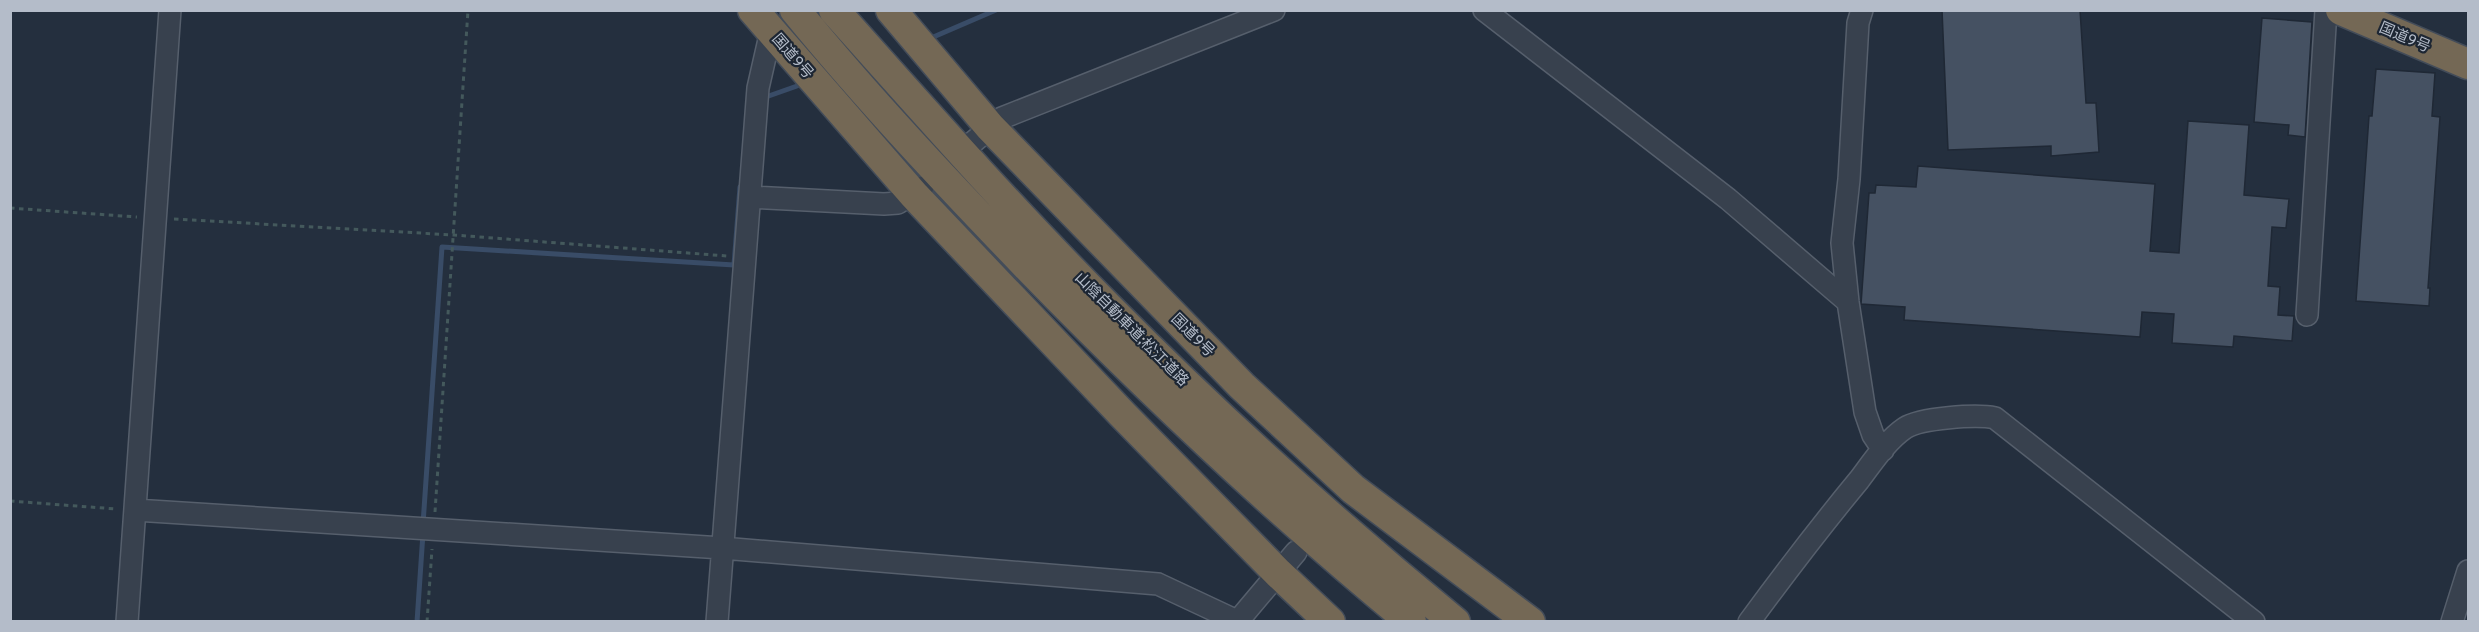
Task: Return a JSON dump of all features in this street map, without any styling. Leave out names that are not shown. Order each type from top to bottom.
[{"type":"highway","name":"山陰自動車道;松江道路","points":[[795,10],[952,189],[1088,329],[1227,462],[1411,621]]},
{"type":"highway","name":"山陰自動車道;松江道路","points":[[834,10],[975,167],[1108,307],[1255,449],[1384,564],[1455,621]]},
{"type":"highway","name":"国道9号","points":[[891,10],[981,135],[1242,386],[1346,496],[1530,621]]},
{"type":"highway","name":"国道9号","points":[[2341,10],[2469,64]]},
{"type":"highway","name":"国道9号","points":[[762,21],[1123,415],[1287,563],[1330,621]]},
{"type":"street","points":[[127,621],[170,10]]},
{"type":"street","points":[[981,135],[1002,118],[1274,10]]},
{"type":"street","points":[[1484,10],[1728,199],[1848,302]]},
{"type":"street","points":[[1862,10],[1858,23],[1849,179],[1842,243],[1848,302],[1865,412],[1873,435],[1883,450]]},
{"type":"street","points":[[2307,315],[2326,10]]},
{"type":"street","points":[[717,621],[762,21]]},
{"type":"street","points":[[750,197],[884,204],[898,202],[918,191]]},
{"type":"street","points":[[1749,621],[1810,540],[1883,450],[1905,427],[1923,422],[1984,416],[1995,418],[2254,621]]},
{"type":"street","points":[[135,510],[722,548],[1158,584],[1237,621],[1287,563]]},
{"type":"street","points":[[2452,621],[2469,571]]},
{"type":"path","points":[[427,621],[426,529],[453,250],[468,10]]},
{"type":"path","points":[[10,208],[454,235],[731,256]]},
{"type":"path","points":[[10,501],[135,510]]},
{"type":"building","points":[[1942,10],[2080,10],[2086,103],[2096,103],[2099,152],[2051,156],[2051,146],[1948,150]]},
{"type":"building","points":[[2262,18],[2312,22],[2305,137],[2288,135],[2289,125],[2254,122]]},
{"type":"building","points":[[2376,69],[2435,73],[2432,116],[2440,117],[2428,288],[2430,288],[2429,306],[2356,301],[2369,116],[2372,116]]},
{"type":"building","points":[[2188,121],[2249,125],[2244,195],[2289,199],[2286,228],[2272,227],[2268,286],[2280,287],[2278,315],[2294,316],[2292,341],[2234,336],[2233,347],[2172,343],[2174,314],[2142,312],[2140,337],[1904,320],[1905,307],[1861,304],[1869,193],[1875,193],[1876,185],[1916,187],[1918,166],[2155,184],[2150,251],[2179,253]]},
{"type":"waterway","points":[[931,38],[996,10]]},
{"type":"waterway","points":[[763,98],[797,86]]},
{"type":"waterway","points":[[423,524],[442,247],[734,265],[740,187]]},
{"type":"waterway","points":[[417,622],[423,533]]}]
